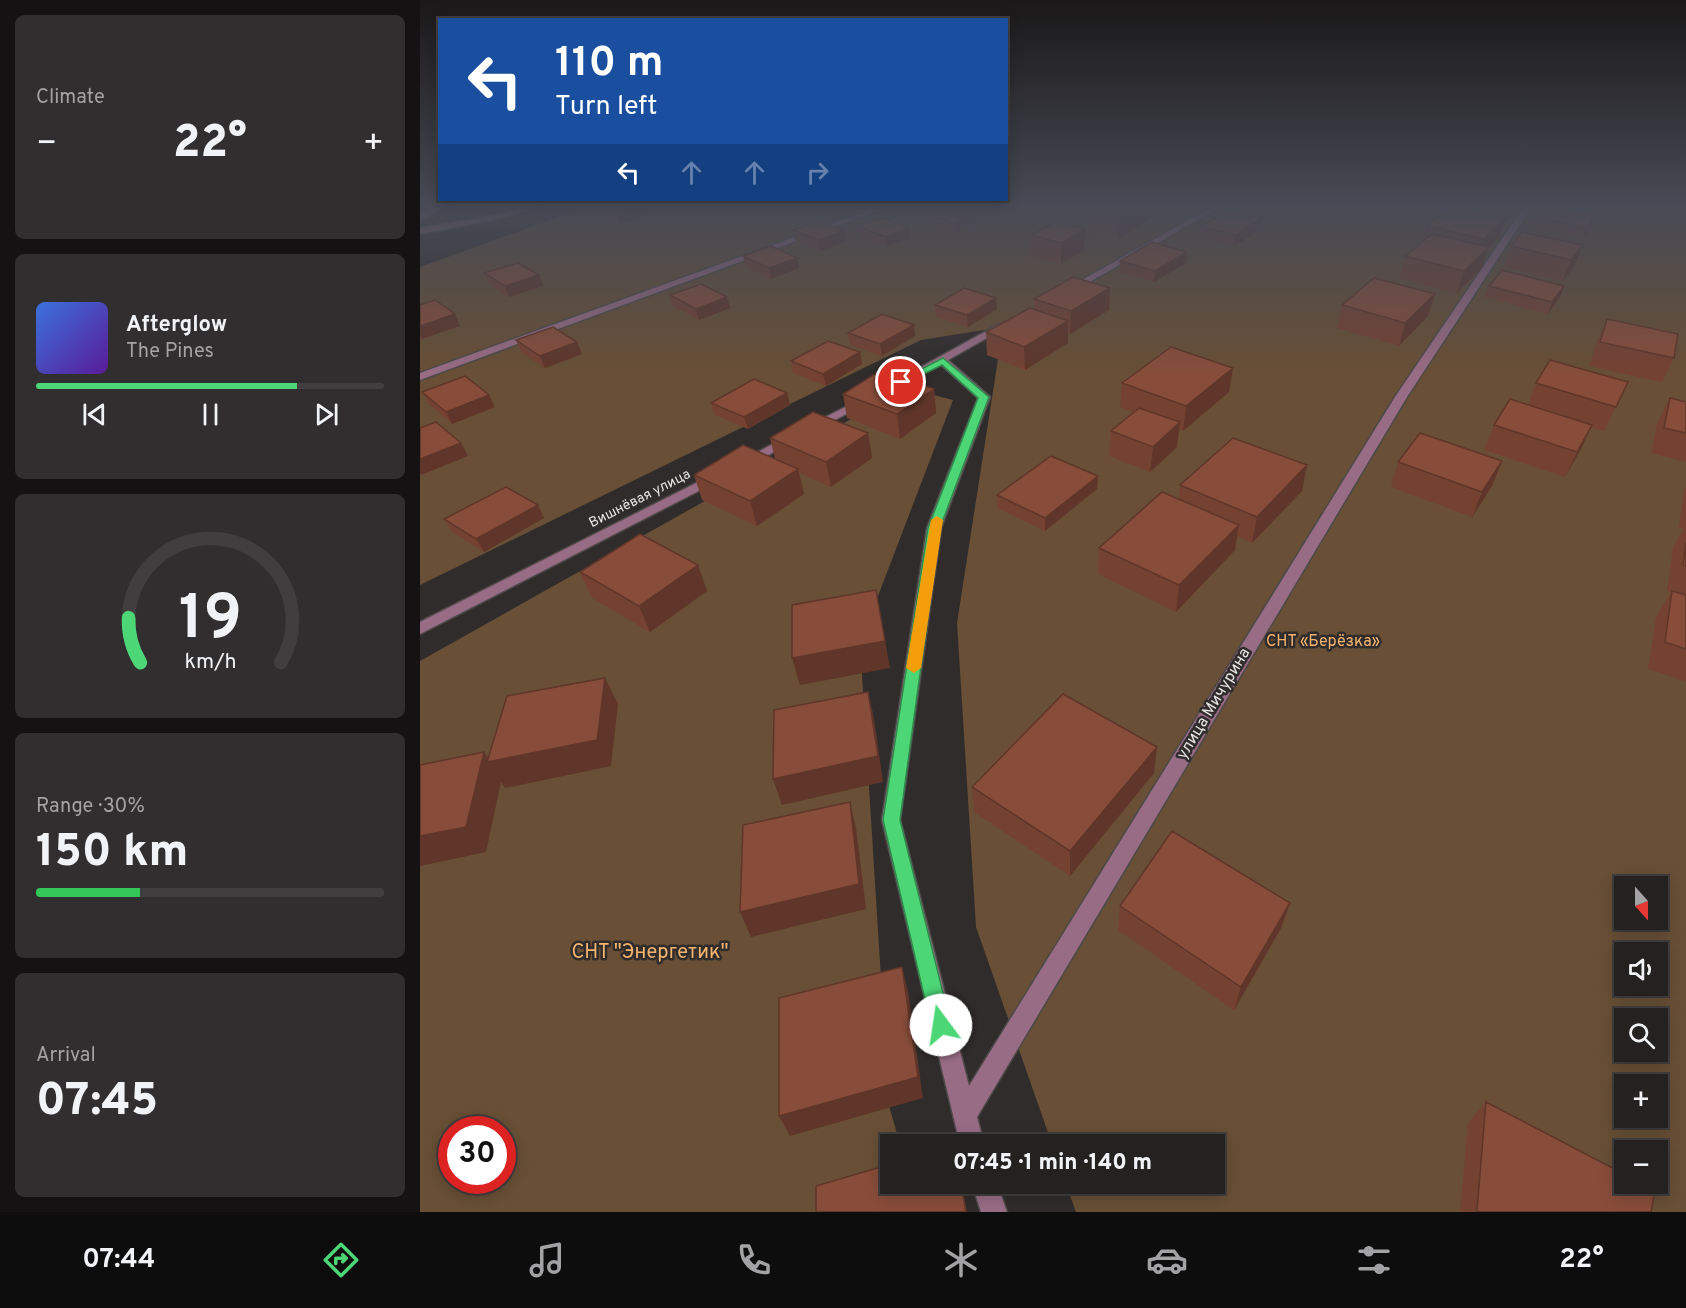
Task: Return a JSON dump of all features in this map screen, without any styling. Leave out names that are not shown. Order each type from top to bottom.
[{"type":"street","points":[[420,376],[735,262]]},
{"type":"street","points":[[1055,297],[1119,262]]},
{"type":"street","name":"улица Мичурина","points":[[963,1116],[1401,397],[1491,262]]},
{"type":"street","name":"Вишнёвая улица","points":[[420,628],[943,360],[1014,320]]},
{"type":"street","points":[[943,360],[984,397],[934,528],[891,820],[969,1134]]},
{"type":"street","points":[[988,1194],[994,1212]]},
{"type":"green space","name":"СНТ «Берёзка»","points":[[435,262],[1686,262],[1686,1212],[1076,1212],[1070,1194],[1225,1194],[1225,1134],[1048,1134],[976,927],[957,623],[1003,327],[921,340],[420,585],[420,267]]},
{"type":"green space","name":"СНТ \"Энергетик\"","points":[[906,388],[953,400],[860,643],[889,1106],[897,1134],[880,1134],[880,1194],[901,1194],[920,1212],[420,1212],[420,661]]},
{"type":"building","points":[[755,262],[787,262],[769,268]]},
{"type":"building","points":[[1122,262],[1171,262],[1155,271]]},
{"type":"building","points":[[1427,262],[1474,262],[1464,271]]},
{"type":"building","points":[[518,263],[539,275],[505,286],[484,273]]},
{"type":"building","points":[[1502,270],[1564,286],[1552,302],[1489,286]]},
{"type":"building","points":[[1073,277],[1110,288],[1071,311],[1034,299]]},
{"type":"building","points":[[1374,278],[1435,294],[1405,323],[1342,305]]},
{"type":"building","points":[[701,284],[727,297],[696,309],[670,295]]},
{"type":"building","points":[[964,288],[996,298],[967,315],[935,305]]},
{"type":"building","points":[[435,300],[455,314],[420,326],[420,305]]},
{"type":"building","points":[[1030,308],[1068,321],[1024,347],[986,332]]},
{"type":"building","points":[[882,314],[914,325],[880,344],[848,333]]},
{"type":"building","points":[[1607,319],[1678,334],[1674,358],[1600,342]]},
{"type":"building","points":[[553,327],[577,342],[540,356],[516,340]]},
{"type":"building","points":[[828,341],[860,352],[823,374],[791,361]]},
{"type":"building","points":[[1171,347],[1233,368],[1186,406],[1122,383]]},
{"type":"building","points":[[1550,360],[1628,382],[1616,407],[1536,383]]},
{"type":"building","points":[[881,370],[934,389],[897,414],[843,394]]},
{"type":"building","points":[[465,376],[489,395],[446,412],[422,392]]},
{"type":"building","points":[[754,379],[787,393],[744,417],[711,403]]},
{"type":"building","points":[[1670,398],[1686,402],[1686,433],[1664,428]]},
{"type":"building","points":[[1510,399],[1592,425],[1577,452],[1494,425]]},
{"type":"building","points":[[1139,408],[1180,422],[1153,447],[1111,431]]},
{"type":"building","points":[[813,412],[868,433],[826,462],[770,438]]},
{"type":"building","points":[[436,422],[461,443],[420,459],[420,428]]},
{"type":"building","points":[[1420,433],[1502,461],[1482,492],[1398,462]]},
{"type":"building","points":[[1233,438],[1307,465],[1257,517],[1180,485]]},
{"type":"building","points":[[743,445],[798,469],[750,501],[694,475]]},
{"type":"building","points":[[1051,456],[1098,476],[1045,518],[997,495]]},
{"type":"building","points":[[506,487],[538,505],[476,539],[444,519]]},
{"type":"building","points":[[1162,492],[1239,525],[1179,585],[1099,548]]},
{"type":"building","points":[[640,534],[698,565],[639,606],[580,572]]},
{"type":"building","points":[[1686,542],[1686,566],[1683,565]]},
{"type":"building","points":[[876,590],[885,641],[792,658],[792,605]]},
{"type":"building","points":[[1672,591],[1686,595],[1686,649],[1665,642]]},
{"type":"building","points":[[605,678],[597,740],[487,762],[507,696]]},
{"type":"building","points":[[868,692],[878,756],[773,779],[774,710]]},
{"type":"building","points":[[1063,694],[1157,747],[1070,851],[972,787]]},
{"type":"building","points":[[484,752],[466,827],[420,836],[420,765]]},
{"type":"building","points":[[850,802],[859,884],[740,912],[743,825]]},
{"type":"building","points":[[1172,831],[1290,903],[1241,987],[1120,906]]},
{"type":"building","points":[[902,967],[918,1077],[779,1116],[779,998]]},
{"type":"building","points":[[1486,1102],[1614,1169],[1614,1194],[1654,1194],[1651,1212],[1477,1211]]},
{"type":"building","points":[[880,1167],[880,1194],[963,1194],[966,1212],[816,1212],[816,1186]]},
{"type":"slow traffic","points":[[914,668],[937,520]]},
{"type":"route","points":[[901,382],[943,360],[984,397],[934,528],[891,820],[941,1025]]}]
